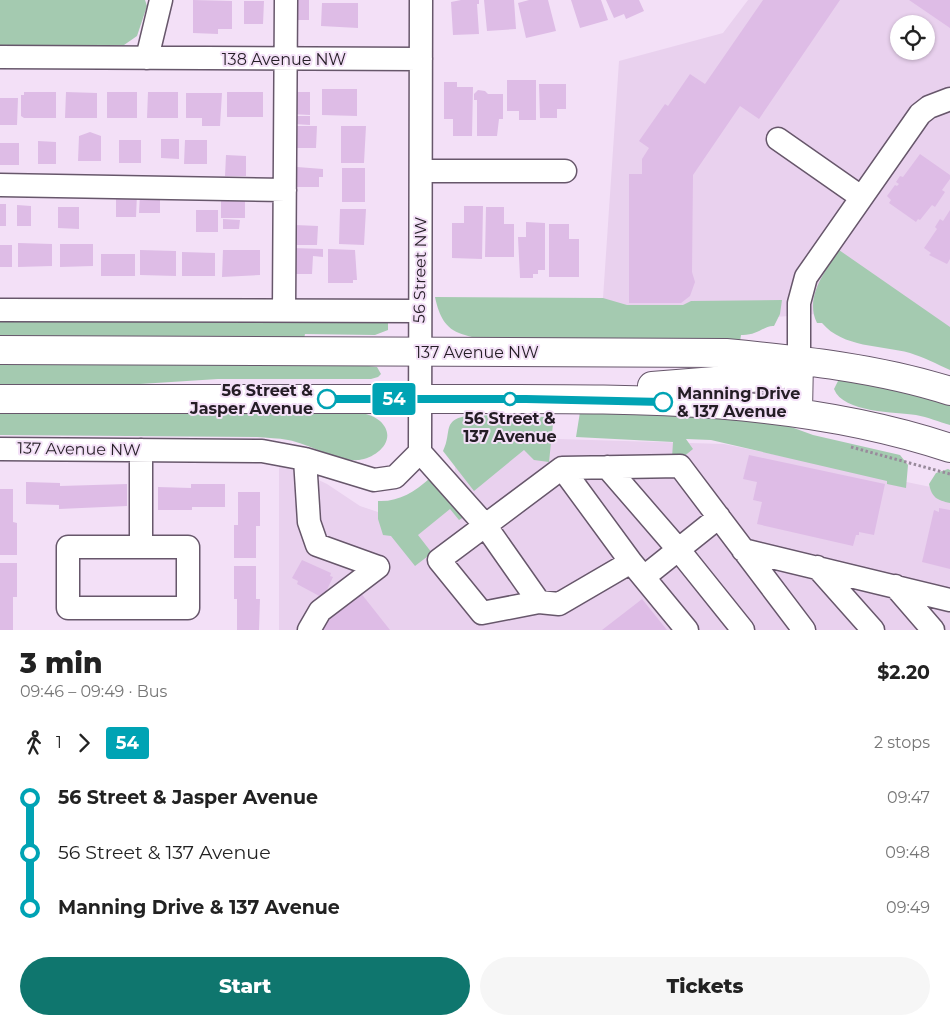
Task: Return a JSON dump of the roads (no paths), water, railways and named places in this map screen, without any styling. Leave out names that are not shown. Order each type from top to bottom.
[{"type":"main road","name":"137 Avenue NW","points":[[0,350],[726,354],[799,360],[900,378],[950,391]]},
{"type":"main road","points":[[526,399],[777,376],[799,360]]},
{"type":"main road","points":[[798,412],[799,360]]},
{"type":"main road","points":[[0,399],[526,399],[703,403],[798,412],[861,424],[950,448]]},
{"type":"street","points":[[147,58],[161,0]]},
{"type":"street","points":[[284,310],[286,0]]},
{"type":"street","name":"56 Street NW","points":[[419,399],[422,0]]},
{"type":"street","name":"138 Avenue NW","points":[[0,58],[421,60]]},
{"type":"street","points":[[799,360],[799,303],[806,278],[920,114],[929,107],[950,99]]},
{"type":"street","points":[[778,139],[861,197]]},
{"type":"street","points":[[421,170],[565,172]]},
{"type":"street","points":[[0,185],[285,190]]},
{"type":"street","points":[[0,310],[419,311]]},
{"type":"street","points":[[419,399],[420,452],[486,525],[539,602]]},
{"type":"street","name":"137 Avenue NW","points":[[0,448],[262,451],[305,459],[374,480],[396,477],[420,452]]},
{"type":"street","points":[[141,450],[141,547]]},
{"type":"street","points":[[305,459],[309,522],[317,545],[378,567],[320,611],[309,630]]},
{"type":"street","points":[[719,517],[678,549],[559,604],[539,602],[482,614],[439,560],[562,468],[680,466],[719,517],[743,550],[804,630]]},
{"type":"street","points":[[607,467],[678,549],[743,630]]},
{"type":"street","points":[[562,468],[637,569],[687,630]]},
{"type":"street","points":[[68,547],[141,547],[188,547],[188,608],[68,608],[68,547]]},
{"type":"street","points":[[743,550],[950,600]]},
{"type":"street","points":[[817,567],[873,630]]},
{"type":"street","points":[[895,586],[933,630]]},
{"type":"place","name":"56 Street & Jasper Avenue","points":[[327,399]]},
{"type":"place","name":"56 Street & 137 Avenue","points":[[510,399]]},
{"type":"place","name":"Manning Drive & 137 Avenue","points":[[663,402]]}]
